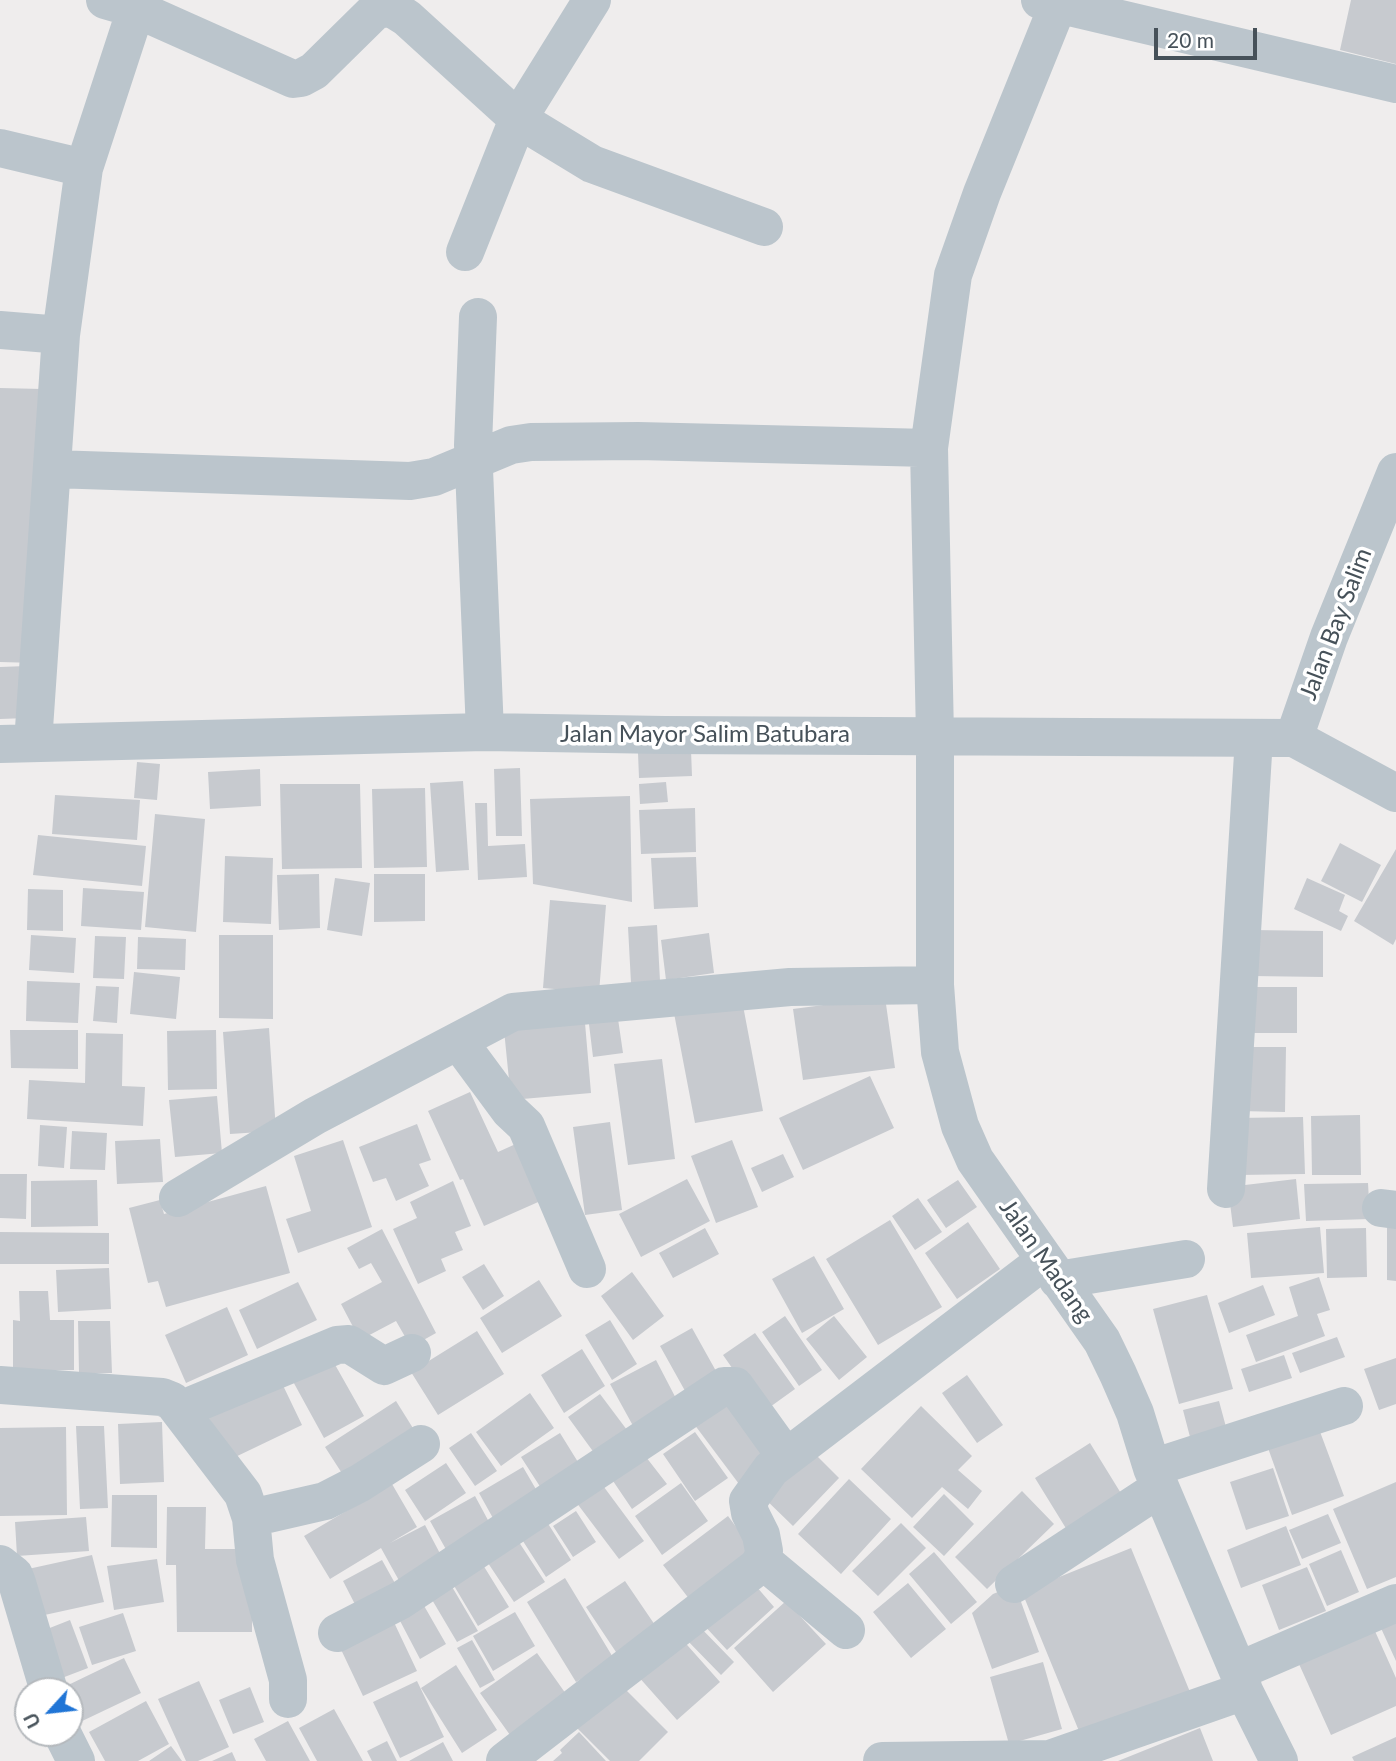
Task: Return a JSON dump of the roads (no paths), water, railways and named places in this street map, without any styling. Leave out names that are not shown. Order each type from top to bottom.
[{"type":"street","points":[[465,252],[518,119],[592,0]]},
{"type":"street","points":[[1053,2],[1396,84]]},
{"type":"street","name":"Jalan Madang","points":[[1053,2],[953,275],[929,449],[935,736],[935,985],[940,1052],[960,1126],[975,1160],[1107,1352],[1135,1413],[1156,1478],[1241,1681],[1279,1761]]},
{"type":"street","points":[[17,744],[53,469],[61,335],[84,168],[128,3],[293,79],[314,71],[376,10],[391,8],[407,18],[518,119],[592,163],[764,226]]},
{"type":"street","points":[[0,148],[84,168]]},
{"type":"street","points":[[478,317],[473,445],[485,732]]},
{"type":"street","points":[[0,330],[61,335]]},
{"type":"street","points":[[53,469],[410,481],[434,477],[511,445],[531,442],[638,440],[929,449]]},
{"type":"street","name":"Jalan Bay Salim","points":[[1293,738],[1329,637],[1396,473]]},
{"type":"street","name":"Jalan Mayor Salim Batubara","points":[[17,744],[485,732],[1293,738],[1396,793]]},
{"type":"street","points":[[1226,1189],[1254,738]]},
{"type":"street","points":[[178,1198],[315,1116],[513,1012],[790,987],[935,985]]},
{"type":"street","points":[[459,1042],[510,1111],[526,1126],[587,1269]]},
{"type":"street","points":[[505,1761],[757,1567],[764,1551],[748,1501],[771,1469],[786,1457],[1051,1271],[1186,1259]]},
{"type":"street","points":[[180,1410],[337,1345],[349,1344],[384,1366],[412,1353]]},
{"type":"street","points":[[0,1385],[162,1397],[172,1401],[243,1494],[251,1518],[255,1560],[288,1680],[288,1699]]},
{"type":"street","points":[[337,1633],[401,1600],[724,1386],[736,1387],[786,1457]]},
{"type":"street","points":[[1014,1584],[1156,1478],[1344,1406]]},
{"type":"street","points":[[251,1518],[325,1501],[360,1483],[421,1444]]},
{"type":"street","points":[[762,1560],[846,1630]]},
{"type":"street","points":[[0,1564],[14,1575],[45,1677]]},
{"type":"street","points":[[882,1761],[1050,1760],[1241,1681],[1396,1603]]}]
